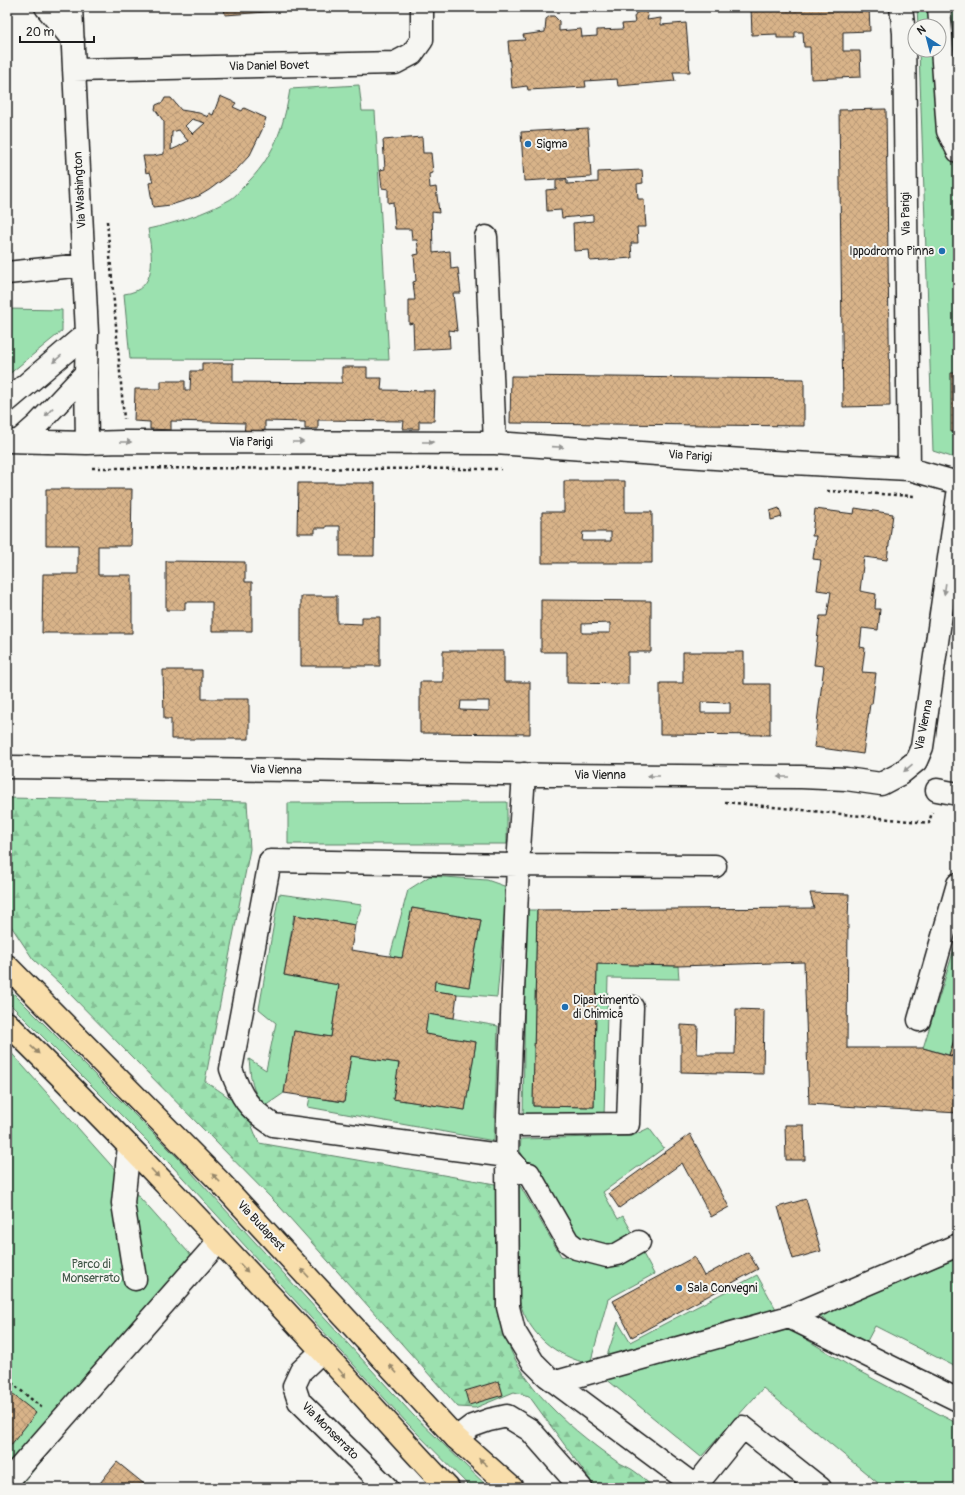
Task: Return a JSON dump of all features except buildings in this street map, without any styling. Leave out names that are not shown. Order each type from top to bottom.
[{"type":"main road","name":"Via Budapest","points":[[7,966],[219,1180],[456,1438],[512,1488]]},
{"type":"main road","points":[[7,1023],[129,1146],[322,1351],[448,1488]]},
{"type":"street","points":[[46,7],[73,40]]},
{"type":"street","name":"Via Washington","points":[[71,7],[87,333],[86,373],[88,443]]},
{"type":"street","name":"Via Daniel Bovet","points":[[74,70],[395,63],[412,54],[422,40],[422,7]]},
{"type":"street","name":"Via Parigi","points":[[901,7],[904,34],[909,470]]},
{"type":"street","points":[[939,7],[948,131],[958,151]]},
{"type":"street","points":[[486,237],[495,443]]},
{"type":"street","points":[[7,273],[84,265]]},
{"type":"street","points":[[7,401],[87,333]]},
{"type":"street","points":[[13,441],[37,425],[86,373]]},
{"type":"street","name":"Via Parigi","points":[[13,441],[88,443],[495,443],[909,470],[958,483]]},
{"type":"street","name":"Via Vienna","points":[[7,767],[801,777],[846,779],[881,784],[900,774],[916,761],[922,748],[958,495]]},
{"type":"street","points":[[524,774],[518,865],[507,1156],[508,1307],[514,1331],[533,1362],[547,1376],[688,1481],[694,1488],[743,1427],[820,1488]]},
{"type":"street","points":[[937,790],[958,794]]},
{"type":"street","points":[[639,1242],[618,1254],[607,1256],[576,1248],[568,1242],[529,1174],[521,1172],[507,1156],[273,1126],[247,1105],[238,1089],[231,1069],[270,861],[518,865],[716,866]]},
{"type":"street","points":[[919,1020],[958,884]]},
{"type":"street","points":[[508,1117],[516,1125],[628,1124],[632,1007]]},
{"type":"street","points":[[129,1146],[123,1203],[135,1279]]},
{"type":"street","points":[[7,1482],[219,1241]]},
{"type":"street","points":[[556,1382],[790,1317],[958,1245]]},
{"type":"street","points":[[790,1317],[958,1400]]},
{"type":"street","name":"Via Monserrato","points":[[322,1351],[301,1371],[294,1386],[299,1401],[387,1488]]},
{"type":"street","points":[[456,1438],[472,1426],[507,1416],[530,1430],[581,1488]]},
{"type":"path","points":[[126,470],[506,469]]},
{"type":"path","points":[[823,490],[918,497]]},
{"type":"path","points":[[7,1379],[59,1423]]},
{"type":"green space","name":"Ippodromo Pinna","points":[[917,7],[958,7],[958,459],[933,451],[919,58],[947,58],[947,18],[918,18]]},
{"type":"green space","points":[[359,85],[362,111],[375,111],[389,360],[130,359],[124,294],[135,291],[143,286],[148,279],[151,270],[151,250],[148,229],[201,214],[236,195],[263,165],[276,142],[290,89]]},
{"type":"green space","points":[[7,309],[62,310],[62,331],[8,375]]},
{"type":"green space","points":[[7,798],[247,802],[250,849],[205,1081],[240,1108],[252,1125],[259,1143],[495,1184],[501,1193],[498,1307],[503,1332],[513,1355],[525,1376],[540,1396],[558,1414],[576,1431],[616,1461],[639,1475],[653,1488],[596,1488],[529,1396],[514,1392],[475,1408],[458,1407],[280,1207],[60,984],[33,959],[7,920]]},
{"type":"green space","points":[[507,802],[507,844],[288,844],[288,803]]},
{"type":"green space","points":[[430,876],[487,880],[507,887],[497,997],[434,991],[435,981],[469,987],[481,920],[412,908],[402,958],[390,956],[408,890]]},
{"type":"green space","points":[[279,894],[362,905],[355,925],[294,915],[284,975],[339,985],[331,1037],[294,1031],[284,1093],[265,1106],[254,1090],[251,1079],[249,1059],[266,1070],[276,1023],[259,1009]]},
{"type":"green space","points":[[526,910],[537,910],[533,1106],[594,1107],[597,964],[678,966],[679,979],[608,978],[604,1117],[523,1117]]},
{"type":"green space","points":[[958,937],[958,1029],[949,1055],[923,1048]]},
{"type":"green space","points":[[7,987],[180,1160],[413,1415],[489,1488],[471,1488],[406,1422],[173,1167],[7,1001]]},
{"type":"green space","points":[[428,1014],[498,1026],[494,1141],[308,1107],[310,1097],[344,1102],[351,1056],[399,1063],[394,1099],[465,1110],[476,1042],[425,1034]]},
{"type":"green space","name":"Parco di Monserrato","points":[[7,1048],[204,1270],[19,1488],[7,1488]]},
{"type":"green space","points":[[649,1128],[664,1148],[603,1192],[618,1219],[623,1216],[635,1237],[615,1247],[569,1239],[520,1151],[521,1139],[632,1136]]},
{"type":"green space","points":[[519,1184],[561,1256],[611,1266],[641,1250],[654,1274],[608,1299],[590,1364],[566,1356],[545,1342],[529,1324],[523,1312],[518,1292]]},
{"type":"green space","points":[[958,1258],[958,1368],[875,1326],[866,1343],[818,1316]]},
{"type":"green space","points":[[757,1275],[776,1309],[605,1362],[618,1322],[630,1342]]},
{"type":"green space","points":[[788,1328],[853,1368],[958,1424],[958,1488],[884,1488],[763,1388],[701,1457],[605,1378]]},
{"type":"place","name":"Sigma","points":[[528,144]]},
{"type":"place","name":"Ippodromo Pinna","points":[[942,251]]},
{"type":"place","name":"Dipartimento di Chimica","points":[[565,1007]]},
{"type":"place","name":"Sala Convegni","points":[[679,1288]]}]
